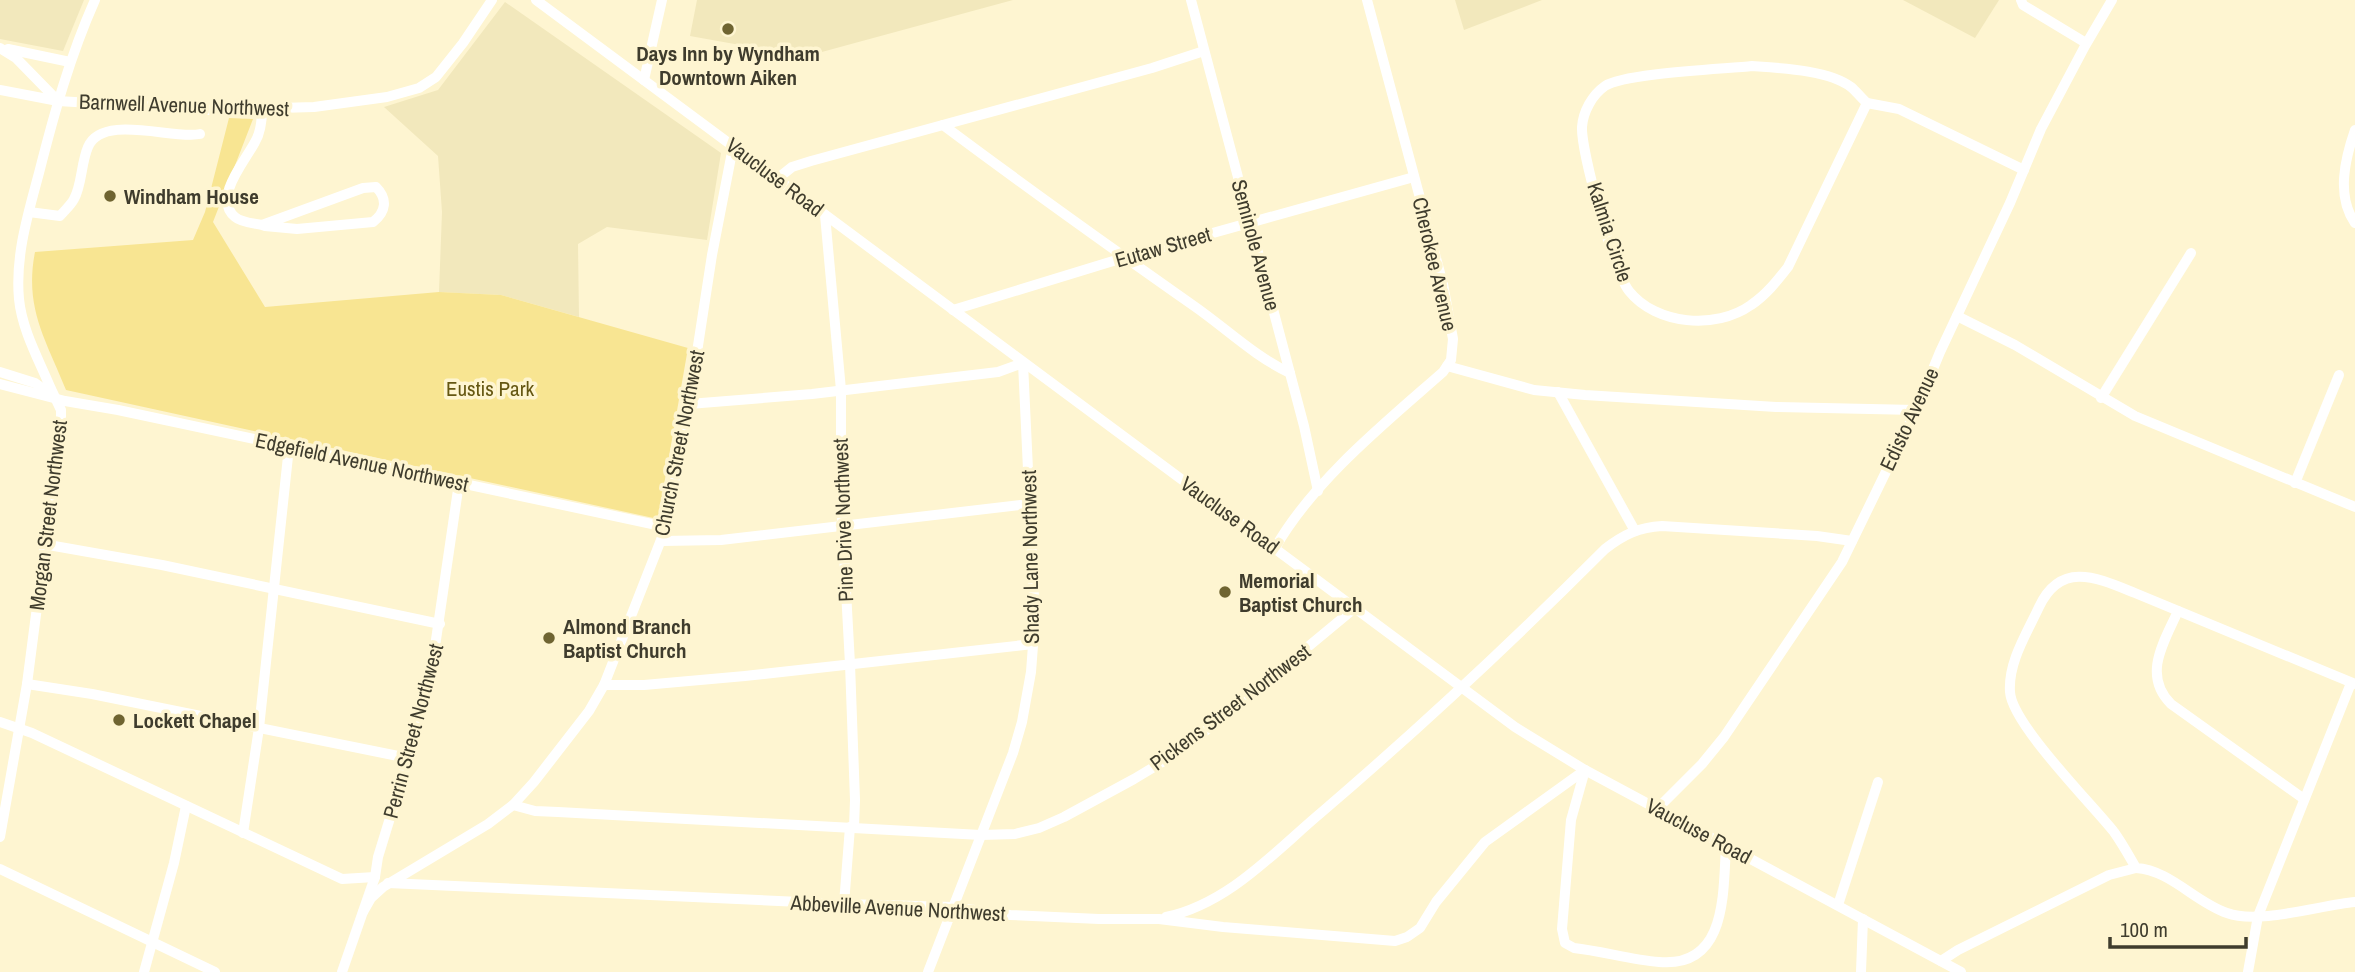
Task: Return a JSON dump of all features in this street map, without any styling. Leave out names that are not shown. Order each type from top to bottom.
[{"type":"street","name":"Morgan Street Northwest","points":[[0,837],[27,684],[43,544],[61,422],[57,398],[24,324],[19,300],[20,254],[58,101],[70,62],[95,0]]},
{"type":"street","name":"Barnwell Avenue Northwest","points":[[1,94],[58,101],[207,110],[342,104],[419,88],[436,77],[492,0]]},
{"type":"street","name":"Vaucluse Road","points":[[536,0],[1516,727],[1585,770],[1961,972]]},
{"type":"street","points":[[644,80],[662,0]]},
{"type":"street","name":"Seminole Avenue","points":[[1191,0],[1290,373],[1318,491]]},
{"type":"street","name":"Cherokee Avenue","points":[[1367,0],[1433,243],[1452,326],[1453,351],[1447,366]]},
{"type":"street","points":[[2021,0],[2023,5],[2086,43]]},
{"type":"street","name":"Edisto Avenue","points":[[1658,808],[1702,764],[1742,712],[1842,562],[1916,410],[2041,130],[2086,43],[2112,0]]},
{"type":"street","name":"Barnwell Avenue Northwest","points":[[0,47],[70,62]]},
{"type":"street","points":[[0,47],[16,58],[58,101]]},
{"type":"street","points":[[777,179],[792,167],[1152,68],[1204,51]]},
{"type":"street","name":"Kalmia Circle","points":[[1867,103],[1788,267],[1774,286],[1758,300],[1734,314],[1686,320],[1653,310],[1630,292],[1620,276],[1609,243],[1582,129],[1592,99],[1606,86],[1630,78],[1752,66],[1791,68],[1814,73],[1849,86],[1867,103],[1899,109],[2024,170]]},
{"type":"street","points":[[262,109],[258,136],[231,184],[228,202],[234,216],[262,225],[297,229],[373,222],[384,209],[385,200],[376,187],[363,188],[262,225]]},
{"type":"street","points":[[943,125],[1123,258],[1196,307],[1264,361],[1290,373]]},
{"type":"street","points":[[29,212],[60,216],[75,199],[82,161],[90,142],[97,136],[115,129],[163,134],[200,134]]},
{"type":"street","points":[[2355,130],[2344,179],[2348,214],[2355,223]]},
{"type":"street","name":"Church Street Northwest","points":[[363,912],[371,898],[388,884],[488,824],[513,805],[589,711],[604,685],[666,527],[733,147]]},
{"type":"street","name":"Eutaw Street","points":[[953,310],[1250,221],[1414,177]]},
{"type":"street","name":"Pine Drive Northwest","points":[[825,215],[841,390],[840,462],[855,800],[844,904]]},
{"type":"street","points":[[2101,398],[2191,253]]},
{"type":"street","points":[[1957,316],[2015,345],[2144,421],[2355,507]]},
{"type":"street","points":[[688,404],[998,372],[1023,363]]},
{"type":"street","name":"Shady Lane Northwest","points":[[928,972],[1004,778],[1022,722],[1033,644],[1035,598],[1023,363]]},
{"type":"street","points":[[1275,548],[1318,491],[1447,366],[1534,390],[1763,406],[1916,410]]},
{"type":"street","name":"Edgefield Avenue Northwest","points":[[0,372],[35,383],[57,398]]},
{"type":"street","points":[[2295,483],[2339,375]]},
{"type":"street","name":"Edgefield Avenue Northwest","points":[[0,384],[666,527]]},
{"type":"street","points":[[1558,392],[1634,531]]},
{"type":"street","points":[[243,833],[259,728],[289,447]]},
{"type":"street","name":"Perrin Street Northwest","points":[[342,972],[375,877],[378,857],[425,695],[440,624],[459,483]]},
{"type":"street","points":[[662,541],[721,540],[1029,504]]},
{"type":"street","points":[[1159,919],[1193,909],[1226,892],[1289,842],[1462,688],[1605,549],[1634,531],[1662,526],[1817,536],[1852,541]]},
{"type":"street","points":[[43,544],[114,556],[440,624]]},
{"type":"street","points":[[2136,868],[2113,832],[2025,725],[2012,702],[2011,679],[2016,658],[2046,594],[2062,580],[2077,576],[2094,577],[2353,683],[2258,916],[2248,972]]},
{"type":"street","name":"Pickens Street Northwest","points":[[513,805],[558,813],[981,835],[1015,834],[1039,828],[1064,817],[1146,772],[1217,722],[1356,607]]},
{"type":"street","points":[[2178,611],[2155,669],[2161,693],[2171,704],[2304,799]]},
{"type":"street","points":[[604,685],[644,685],[1033,644]]},
{"type":"street","points":[[27,684],[92,694],[408,758]]},
{"type":"street","points":[[0,722],[20,727],[342,879],[375,877]]},
{"type":"street","points":[[1585,770],[1571,820],[1562,929],[1566,943],[1574,948],[1659,962],[1684,961],[1699,955],[1712,936],[1723,902],[1727,846]]},
{"type":"street","name":"Abbeville Avenue Northwest","points":[[388,884],[953,907],[1016,915],[1159,919],[1395,941],[1420,928],[1436,901],[1485,842],[1585,770]]},
{"type":"street","points":[[1838,905],[1878,782]]},
{"type":"street","points":[[144,972],[174,863],[186,806]]},
{"type":"street","points":[[1941,961],[2117,871],[2136,868],[2148,869],[2226,913],[2244,917],[2355,902]]},
{"type":"street","points":[[0,869],[215,972]]},
{"type":"street","points":[[1861,972],[1863,919]]},
{"type":"shaded area","points":[[0,0],[84,0],[63,51],[0,39]]},
{"type":"shaded area","points":[[697,0],[1013,0],[785,62],[740,45],[690,36]]},
{"type":"shaded area","points":[[1455,0],[1542,0],[1464,30]]},
{"type":"shaded area","points":[[1903,0],[1999,0],[1975,38]]},
{"type":"shaded area","points":[[505,2],[721,153],[707,240],[607,227],[578,244],[579,317],[501,295],[439,292],[442,212],[438,156],[384,107],[438,90]]},
{"type":"green space","name":"Eustis Park","points":[[229,118],[253,119],[213,222],[265,307],[439,292],[501,295],[688,348],[658,519],[66,390],[35,307],[32,272],[35,252],[193,240],[205,212]]},
{"type":"place","name":"Days Inn by Wyndham Downtown Aiken","points":[[728,29]]},
{"type":"place","name":"Windham House","points":[[110,196]]},
{"type":"place","name":"Memorial Baptist Church","points":[[1225,592]]},
{"type":"place","name":"Almond Branch Baptist Church","points":[[549,638]]},
{"type":"place","name":"Lockett Chapel","points":[[119,720]]}]
